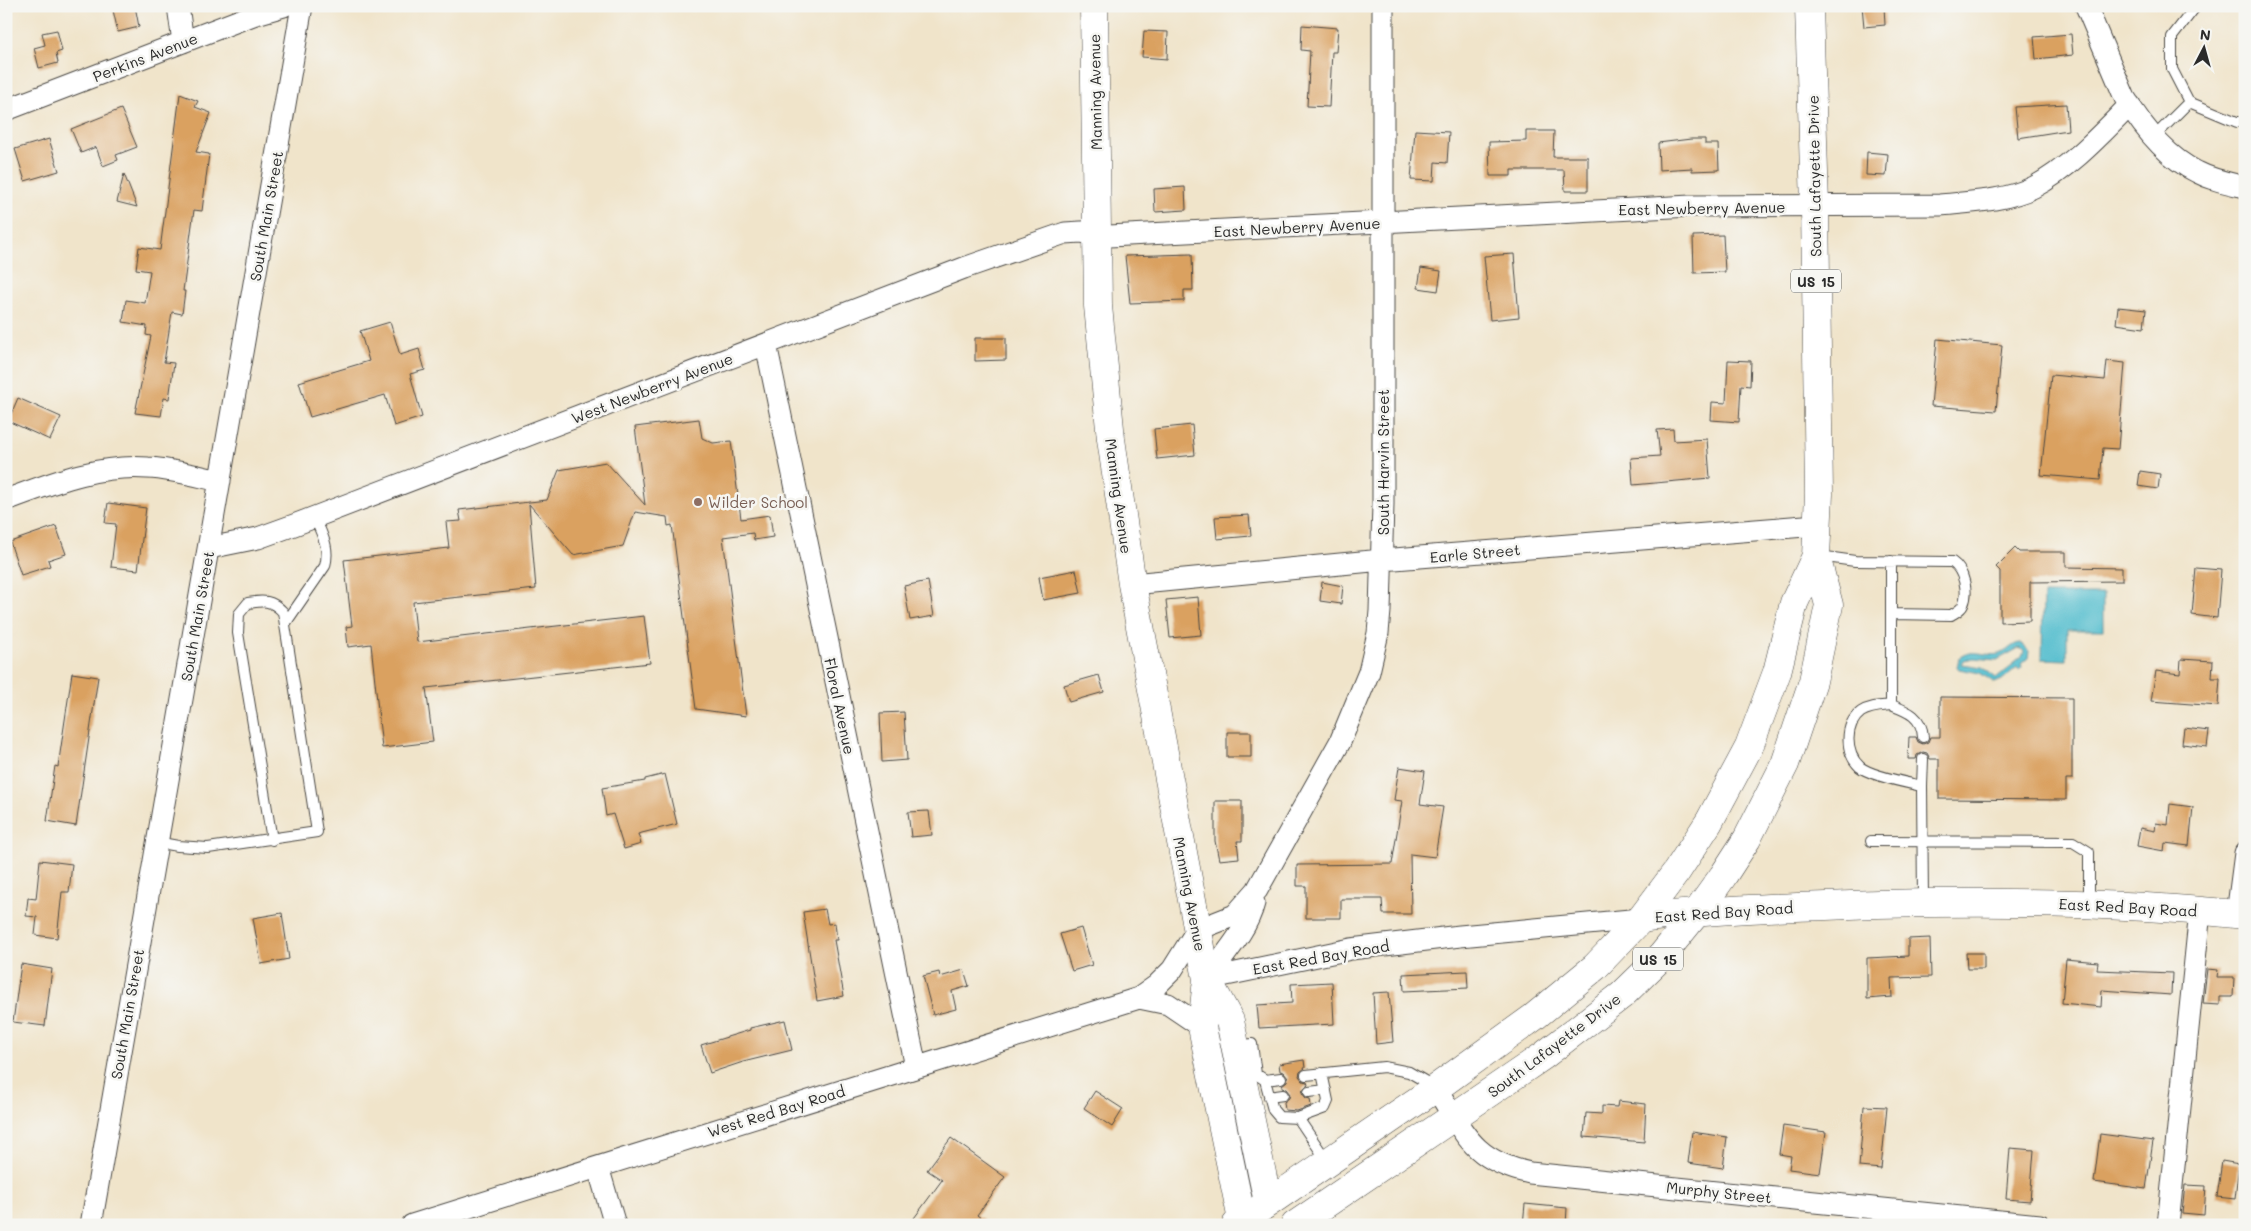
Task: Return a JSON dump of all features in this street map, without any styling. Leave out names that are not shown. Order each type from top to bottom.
[{"type":"main road","name":"Manning Avenue","points":[[1094,6],[1098,306],[1111,440],[1132,584],[1206,979],[1202,1027],[1240,1223]]},
{"type":"main road","name":"South Lafayette Drive","points":[[1295,1225],[1455,1118],[1573,1035],[1622,995],[1659,959],[1698,911],[1751,831],[1785,764],[1813,681],[1829,605],[1816,556],[1815,206],[1810,6]]},
{"type":"main road","name":"South Lafayette Drive","points":[[1270,1214],[1328,1162],[1436,1088],[1568,990],[1613,950],[1641,919],[1677,871],[1709,822],[1749,747],[1777,672],[1794,603],[1816,556]]},
{"type":"main road","name":"East Red Bay Road","points":[[1641,919],[1737,908],[1923,903],[2089,904],[2241,915]]},
{"type":"main road","name":"Manning Avenue","points":[[1206,979],[1230,1021],[1235,1047],[1261,1112],[1270,1214]]},
{"type":"main road","name":"US 15","points":[[1240,1223],[1270,1214]]},
{"type":"street","points":[[178,6],[183,42]]},
{"type":"street","name":"Perkins Avenue","points":[[6,110],[253,15],[284,6]]},
{"type":"street","name":"South Main Street","points":[[91,1225],[302,6]]},
{"type":"street","name":"South Harvin Street","points":[[1196,930],[1235,915],[1258,890],[1340,742],[1369,672],[1378,633],[1382,560],[1382,6]]},
{"type":"street","points":[[2086,6],[2110,66],[2130,105],[2154,136],[2179,162],[2214,179],[2245,187]]},
{"type":"street","name":"East Newberry Avenue","points":[[1096,234],[1110,236],[1691,206],[1940,205],[1976,202],[2018,193],[2034,187],[2079,156],[2130,105]]},
{"type":"street","name":"West Newberry Avenue","points":[[209,548],[258,538],[315,518],[964,268],[1056,236],[1081,232],[1096,234]]},
{"type":"street","name":"Floral Avenue","points":[[766,344],[916,1067]]},
{"type":"street","points":[[6,500],[56,481],[90,472],[120,468],[149,468],[220,480]]},
{"type":"street","name":"Earle Street","points":[[1132,584],[1382,560],[1817,526]]},
{"type":"street","points":[[2241,915],[2245,853]]},
{"type":"street","name":"South Harvin Street","points":[[1206,979],[1252,912],[1258,890]]},
{"type":"street","points":[[2168,1225],[2200,911]]},
{"type":"street","name":"East Red Bay Road","points":[[1206,979],[1351,949],[1460,936],[1641,919]]},
{"type":"street","name":"West Red Bay Road","points":[[412,1225],[1139,998],[1157,985],[1172,970],[1196,930]]},
{"type":"street","name":"West Red Bay Road","points":[[1139,998],[1168,1004],[1202,1027]]},
{"type":"street","name":"Murphy Street","points":[[1436,1088],[1469,1141],[1487,1158],[1530,1173],[2040,1225]]},
{"type":"street","points":[[598,1167],[615,1225]]},
{"type":"lane","points":[[2196,6],[2172,37],[2172,69],[2189,102],[2236,122],[2245,122]]},
{"type":"lane","points":[[2154,136],[2189,102]]},
{"type":"lane","points":[[286,624],[325,566],[328,555],[327,545],[315,518]]},
{"type":"lane","points":[[1816,556],[1855,561],[1952,562],[1960,568],[1964,579],[1964,604],[1959,611],[1952,615],[1891,614]]},
{"type":"lane","points":[[1891,561],[1891,705]]},
{"type":"lane","points":[[156,842],[208,848],[272,840],[317,832],[284,612],[276,604],[264,600],[248,603],[239,614],[238,633],[272,840]]},
{"type":"lane","points":[[1922,786],[1890,779],[1861,768],[1852,756],[1848,742],[1850,726],[1860,713],[1875,706],[1891,705],[1911,713],[1919,720],[1923,737]]},
{"type":"lane","points":[[1923,759],[1923,903]]},
{"type":"lane","points":[[1871,841],[2073,842],[2089,852],[2089,904]]},
{"type":"lane","points":[[1235,1047],[1252,1044],[1256,1074],[1266,1080],[1281,1078]]},
{"type":"lane","points":[[1306,1075],[1384,1067],[1409,1072],[1436,1088]]},
{"type":"lane","points":[[1266,1080],[1269,1097],[1261,1112],[1279,1117],[1298,1118],[1324,1108],[1328,1101],[1322,1073]]},
{"type":"lane","points":[[1309,1092],[1326,1090]]},
{"type":"lane","points":[[1269,1097],[1283,1095]]},
{"type":"lane","points":[[1298,1118],[1328,1162]]},
{"type":"water","points":[[2043,594],[2103,594],[2103,630],[2067,630],[2067,660],[2042,659]]},
{"type":"water","points":[[2021,643],[2029,651],[2028,658],[2021,664],[2022,667],[2019,670],[2017,667],[2002,680],[1995,683],[1980,673],[1957,667],[1959,658],[1969,653],[1999,654]],"holes":[[[2019,648],[2024,651],[2022,657],[1996,678],[1982,667],[1962,664],[1964,660],[1974,658],[1997,660]]]},
{"type":"building","points":[[112,6],[135,6],[139,27],[118,32]]},
{"type":"building","points":[[1862,6],[1884,6],[1885,25],[1864,27]]},
{"type":"building","points":[[1302,25],[1338,28],[1336,52],[1332,52],[1329,107],[1307,106],[1310,51],[1301,50]]},
{"type":"building","points":[[57,30],[62,51],[56,53],[58,63],[39,68],[34,48],[45,45],[42,33]]},
{"type":"building","points":[[1144,31],[1168,32],[1167,59],[1142,57]]},
{"type":"building","points":[[2071,34],[2073,55],[2036,59],[2034,37]]},
{"type":"building","points":[[180,94],[198,101],[195,107],[211,113],[196,152],[209,154],[202,211],[194,210],[183,291],[185,291],[182,314],[172,312],[164,362],[174,363],[169,399],[164,398],[161,416],[135,413],[151,336],[146,335],[147,326],[123,322],[126,300],[145,303],[150,271],[136,269],[139,247],[160,250]]},
{"type":"building","points":[[2066,104],[2068,130],[2018,138],[2015,107]]},
{"type":"building","points":[[121,109],[137,147],[116,155],[118,160],[103,166],[96,147],[81,153],[71,129]]},
{"type":"building","points":[[1415,130],[1449,132],[1447,163],[1435,162],[1434,181],[1411,180]]},
{"type":"building","points":[[1526,131],[1554,131],[1553,157],[1588,157],[1588,191],[1565,191],[1564,170],[1511,170],[1511,176],[1490,176],[1489,142],[1526,141]]},
{"type":"building","points":[[49,139],[59,171],[25,181],[15,149]]},
{"type":"building","points":[[1705,139],[1705,144],[1718,144],[1719,170],[1692,171],[1692,168],[1659,170],[1658,143]]},
{"type":"building","points":[[1867,152],[1888,154],[1886,176],[1866,175]]},
{"type":"building","points":[[124,174],[137,207],[117,202]]},
{"type":"building","points":[[1185,187],[1186,210],[1155,212],[1154,189]]},
{"type":"building","points":[[1723,235],[1725,272],[1694,273],[1693,236]]},
{"type":"building","points":[[1192,254],[1193,290],[1184,290],[1184,301],[1130,303],[1125,256]]},
{"type":"building","points":[[1514,254],[1519,317],[1490,320],[1484,256]]},
{"type":"building","points":[[1421,268],[1441,271],[1438,291],[1418,288]]},
{"type":"building","points":[[2118,307],[2146,310],[2144,328],[2116,324]]},
{"type":"building","points":[[390,322],[400,355],[419,349],[425,370],[410,374],[422,417],[394,426],[385,395],[310,417],[299,382],[369,361],[360,331]]},
{"type":"building","points":[[975,338],[1006,338],[1006,360],[975,361]]},
{"type":"building","points":[[1937,339],[2002,345],[1996,411],[1931,406]]},
{"type":"building","points":[[1728,360],[1751,361],[1750,386],[1741,385],[1739,422],[1711,420],[1712,402],[1726,403]]},
{"type":"building","points":[[2107,361],[2125,363],[2118,449],[2103,448],[2100,480],[2041,475],[2051,375],[2105,380]]},
{"type":"building","points":[[18,398],[61,417],[50,440],[8,421]]},
{"type":"building","points":[[699,419],[702,438],[713,443],[731,441],[741,519],[770,515],[773,537],[754,540],[753,533],[723,537],[746,716],[696,709],[672,525],[668,526],[667,517],[635,512],[623,546],[573,555],[529,504],[536,589],[413,602],[417,642],[644,616],[650,663],[426,688],[433,742],[382,748],[371,644],[348,647],[346,627],[352,626],[344,560],[449,548],[446,522],[461,521],[459,510],[547,500],[559,470],[606,462],[645,505],[635,427]]},
{"type":"building","points":[[1192,425],[1195,455],[1157,459],[1154,429]]},
{"type":"building","points":[[1673,429],[1674,441],[1707,439],[1710,478],[1633,485],[1631,458],[1660,456],[1657,430]]},
{"type":"building","points":[[2140,471],[2160,474],[2158,489],[2138,486]]},
{"type":"building","points":[[108,503],[146,508],[138,570],[111,567],[116,524],[105,523]]},
{"type":"building","points":[[1249,515],[1251,536],[1217,539],[1215,517]]},
{"type":"building","points":[[56,526],[66,554],[48,560],[50,566],[21,575],[10,542]]},
{"type":"building","points":[[2015,548],[2019,552],[2066,552],[2066,567],[2122,568],[2122,581],[2030,582],[2030,621],[2000,622],[2000,571],[1996,567]]},
{"type":"building","points":[[2196,568],[2221,570],[2217,618],[2192,615]]},
{"type":"building","points":[[1076,570],[1081,593],[1043,600],[1039,577]]},
{"type":"building","points":[[928,581],[934,616],[910,620],[904,586]]},
{"type":"building","points":[[1322,582],[1343,586],[1341,604],[1320,601]]},
{"type":"building","points":[[1198,597],[1201,635],[1170,638],[1166,600]]},
{"type":"building","points":[[2181,659],[2213,661],[2212,678],[2220,678],[2218,706],[2151,701],[2156,671],[2180,674]]},
{"type":"building","points":[[72,673],[98,677],[76,826],[47,821],[55,766],[58,767]]},
{"type":"building","points":[[1099,675],[1104,692],[1069,702],[1064,685]]},
{"type":"building","points":[[1940,697],[2072,698],[2072,779],[2066,779],[2066,800],[1939,799],[1939,759],[1930,759],[1927,753],[1923,752],[1917,755],[1916,759],[1908,759],[1909,737],[1916,737],[1918,742],[1923,744],[1928,742],[1930,737],[1940,737]]},
{"type":"building","points":[[904,712],[907,760],[882,762],[880,713]]},
{"type":"building","points":[[2184,728],[2209,731],[2207,747],[2182,744]]},
{"type":"building","points":[[1227,732],[1251,732],[1251,757],[1227,757]]},
{"type":"building","points":[[1399,767],[1425,771],[1420,804],[1443,807],[1435,857],[1410,854],[1411,914],[1383,914],[1382,899],[1341,899],[1341,918],[1306,918],[1306,886],[1297,886],[1297,865],[1392,864],[1402,801],[1394,800]]},
{"type":"building","points":[[665,774],[677,824],[638,834],[641,844],[624,849],[613,814],[606,816],[602,788],[645,781],[645,779]]},
{"type":"building","points":[[1215,801],[1242,801],[1242,841],[1237,841],[1239,858],[1219,860],[1215,841]]},
{"type":"building","points":[[2170,804],[2193,807],[2189,846],[2165,843],[2164,851],[2137,846],[2140,828],[2155,831],[2156,823],[2168,825]]},
{"type":"building","points":[[929,811],[932,835],[911,837],[908,812]]},
{"type":"building","points":[[40,860],[72,864],[69,892],[62,892],[57,938],[35,935],[37,917],[26,916],[28,898],[36,899]]},
{"type":"building","points":[[825,909],[828,924],[835,923],[837,940],[834,940],[844,996],[817,1001],[803,912]]},
{"type":"building","points":[[282,913],[289,959],[261,964],[253,918]]},
{"type":"building","points":[[1081,928],[1092,965],[1072,971],[1060,934]]},
{"type":"building","points":[[1930,938],[1931,977],[1891,978],[1892,997],[1867,999],[1867,958],[1908,956],[1908,939]]},
{"type":"building","points":[[1966,953],[1984,953],[1984,969],[1967,969]]},
{"type":"building","points":[[2066,959],[2098,962],[2097,970],[2172,973],[2171,995],[2102,990],[2101,1007],[2062,1003]]},
{"type":"building","points":[[21,964],[52,969],[45,1026],[13,1022]]},
{"type":"building","points":[[2207,969],[2218,970],[2217,977],[2234,977],[2233,997],[2220,997],[2220,1005],[2203,1004]]},
{"type":"building","points":[[964,970],[969,986],[952,991],[956,1009],[933,1015],[923,976],[939,972],[940,977]]},
{"type":"building","points":[[1467,971],[1468,988],[1404,991],[1403,974]]},
{"type":"building","points":[[1332,982],[1334,1024],[1259,1028],[1257,1005],[1292,1003],[1291,984]]},
{"type":"building","points":[[1389,992],[1393,1042],[1376,1044],[1373,993]]},
{"type":"building","points":[[785,1020],[792,1050],[743,1062],[710,1073],[701,1045],[750,1030],[750,1028]]},
{"type":"building","points":[[1304,1060],[1305,1068],[1300,1072],[1299,1076],[1303,1081],[1307,1082],[1308,1085],[1303,1089],[1302,1093],[1306,1098],[1310,1099],[1311,1106],[1297,1111],[1285,1110],[1284,1102],[1289,1098],[1290,1094],[1286,1089],[1282,1088],[1282,1085],[1287,1081],[1288,1077],[1284,1072],[1280,1071],[1279,1064]]},
{"type":"building","points":[[1095,1091],[1123,1109],[1112,1127],[1084,1108]]},
{"type":"building","points":[[1618,1101],[1646,1104],[1644,1142],[1584,1137],[1586,1113],[1602,1114],[1602,1106],[1617,1107]]},
{"type":"building","points":[[1864,1106],[1887,1107],[1881,1169],[1859,1167]]},
{"type":"building","points":[[1783,1126],[1826,1132],[1820,1173],[1789,1169],[1791,1156],[1779,1154]]},
{"type":"building","points":[[1692,1132],[1727,1137],[1723,1168],[1688,1163]]},
{"type":"building","points":[[2100,1134],[2153,1141],[2146,1189],[2094,1182]]},
{"type":"building","points":[[951,1138],[1005,1177],[977,1215],[990,1225],[909,1225],[942,1180],[927,1170]]},
{"type":"building","points":[[2010,1148],[2034,1150],[2030,1201],[2006,1199]]},
{"type":"building","points":[[2222,1161],[2239,1164],[2235,1199],[2217,1197]]},
{"type":"building","points":[[2185,1185],[2206,1186],[2204,1215],[2182,1213]]},
{"type":"building","points":[[1525,1204],[1567,1208],[1566,1225],[1523,1225]]},
{"type":"place","name":"Wilder School","points":[[698,502]]}]
